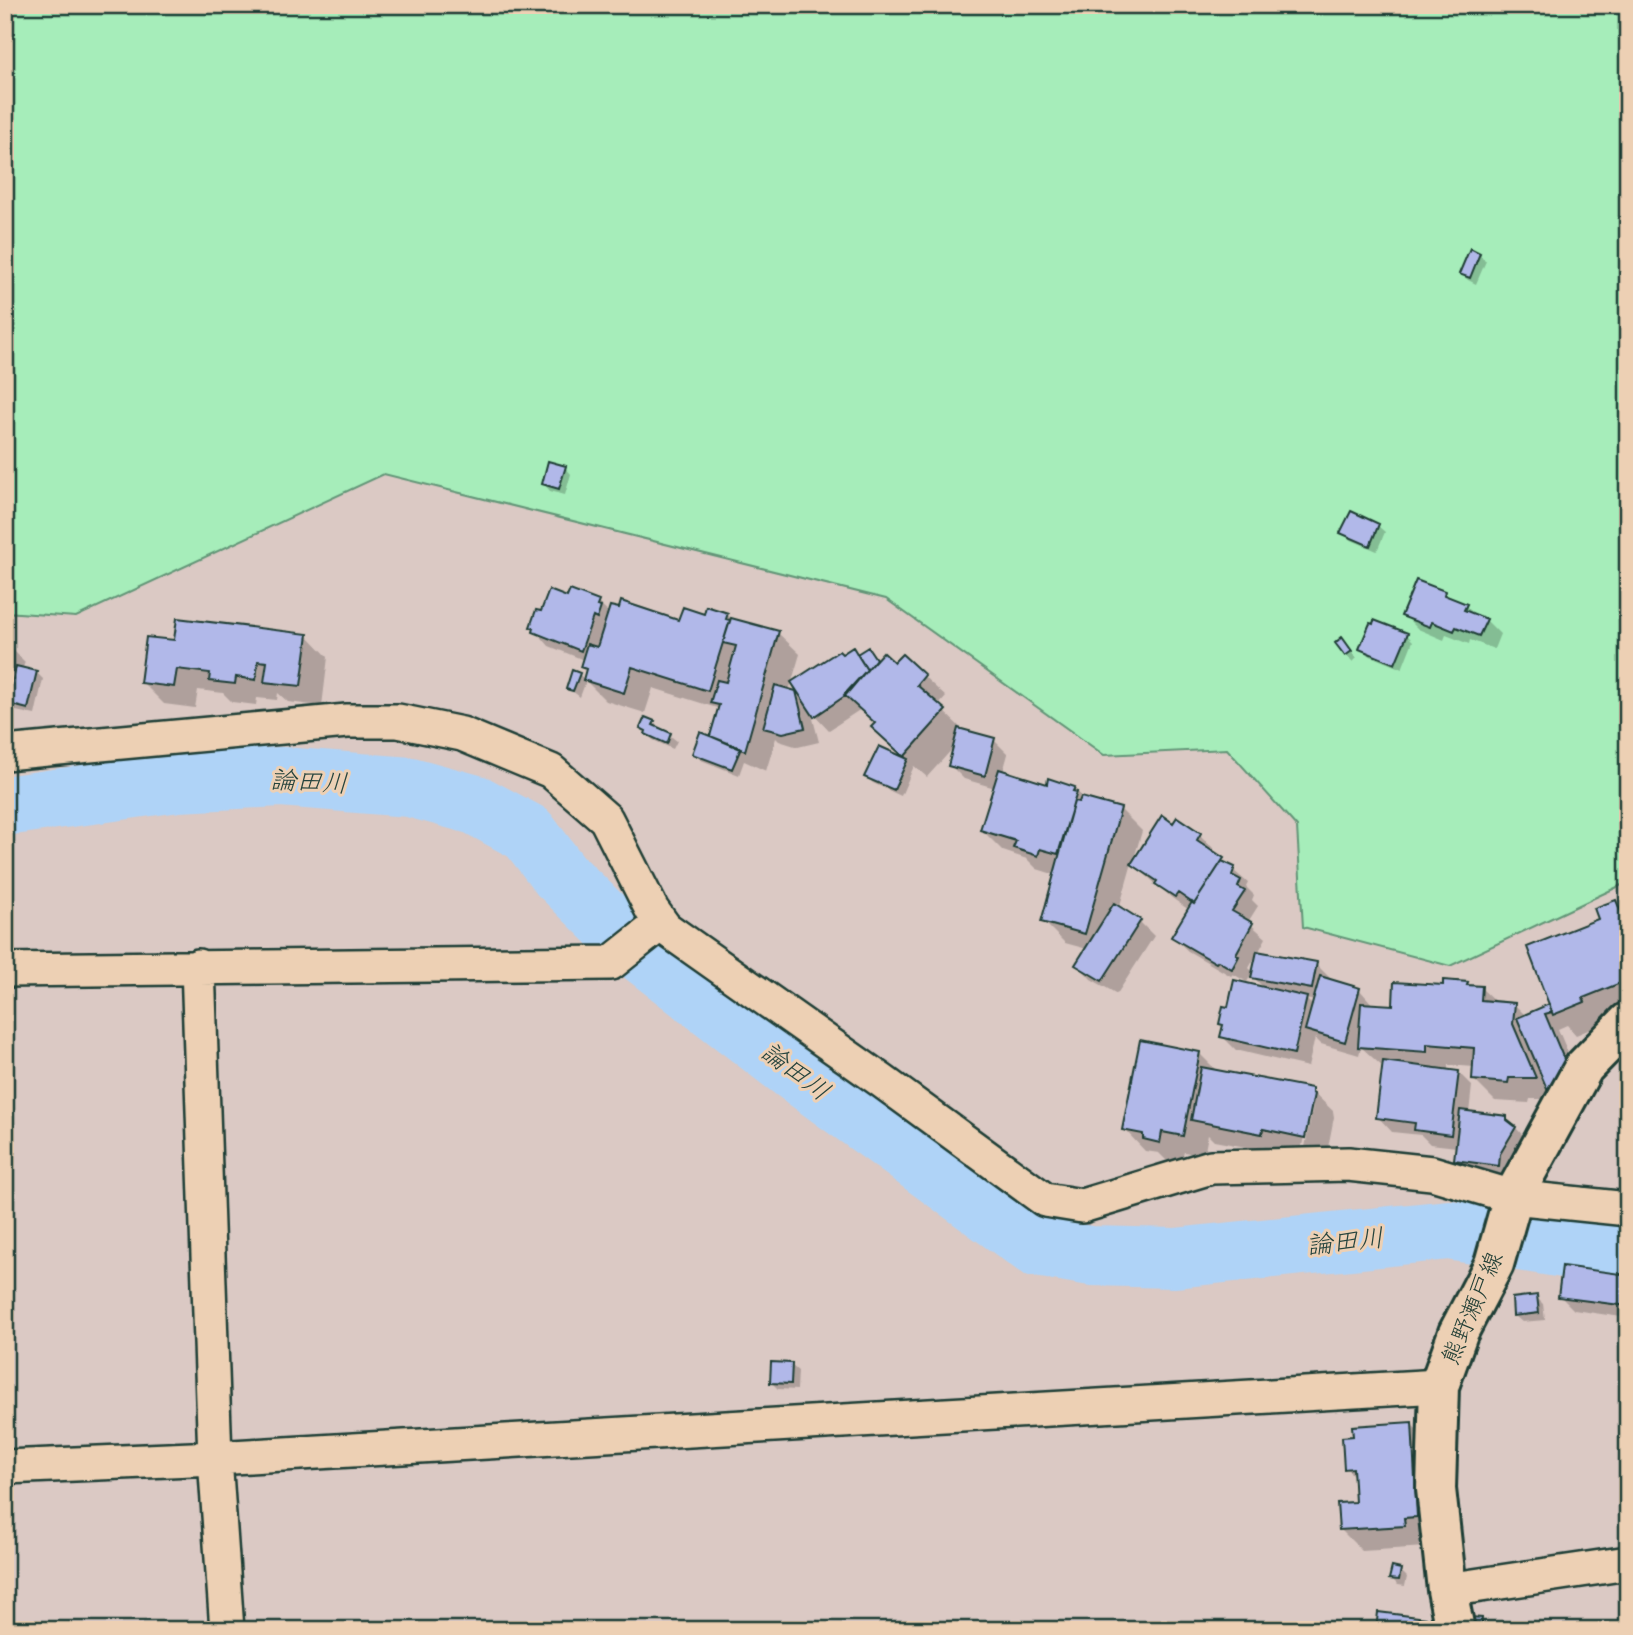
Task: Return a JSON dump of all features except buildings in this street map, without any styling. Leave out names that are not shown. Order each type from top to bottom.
[{"type":"main road","name":"熊野瀬戸線","points":[[1455,1630],[1447,1590],[1436,1489],[1439,1386],[1458,1333],[1494,1264],[1513,1197],[1584,1067],[1628,1022]]},
{"type":"street","points":[[5,753],[347,721],[397,722],[463,734],[551,771],[607,819],[660,924],[1045,1200],[1082,1206],[1211,1167],[1348,1164],[1432,1172],[1513,1197],[1628,1209]]},
{"type":"street","points":[[5,970],[611,963],[660,924]]},
{"type":"street","points":[[198,966],[215,1458],[227,1630]]},
{"type":"street","points":[[5,1467],[215,1458],[1439,1386]]},
{"type":"street","points":[[1447,1590],[1628,1563]]},
{"type":"green space","points":[[5,5],[1628,5],[1628,882],[1450,966],[1303,927],[1297,827],[1227,749],[1104,755],[886,599],[384,474],[76,617],[5,612]]},
{"type":"waterway","name":"論田川","points":[[5,806],[178,782],[281,777],[410,787],[476,805],[528,833],[560,875],[631,945],[794,1071],[1036,1247],[1091,1256],[1175,1258],[1449,1230],[1628,1258]]}]
